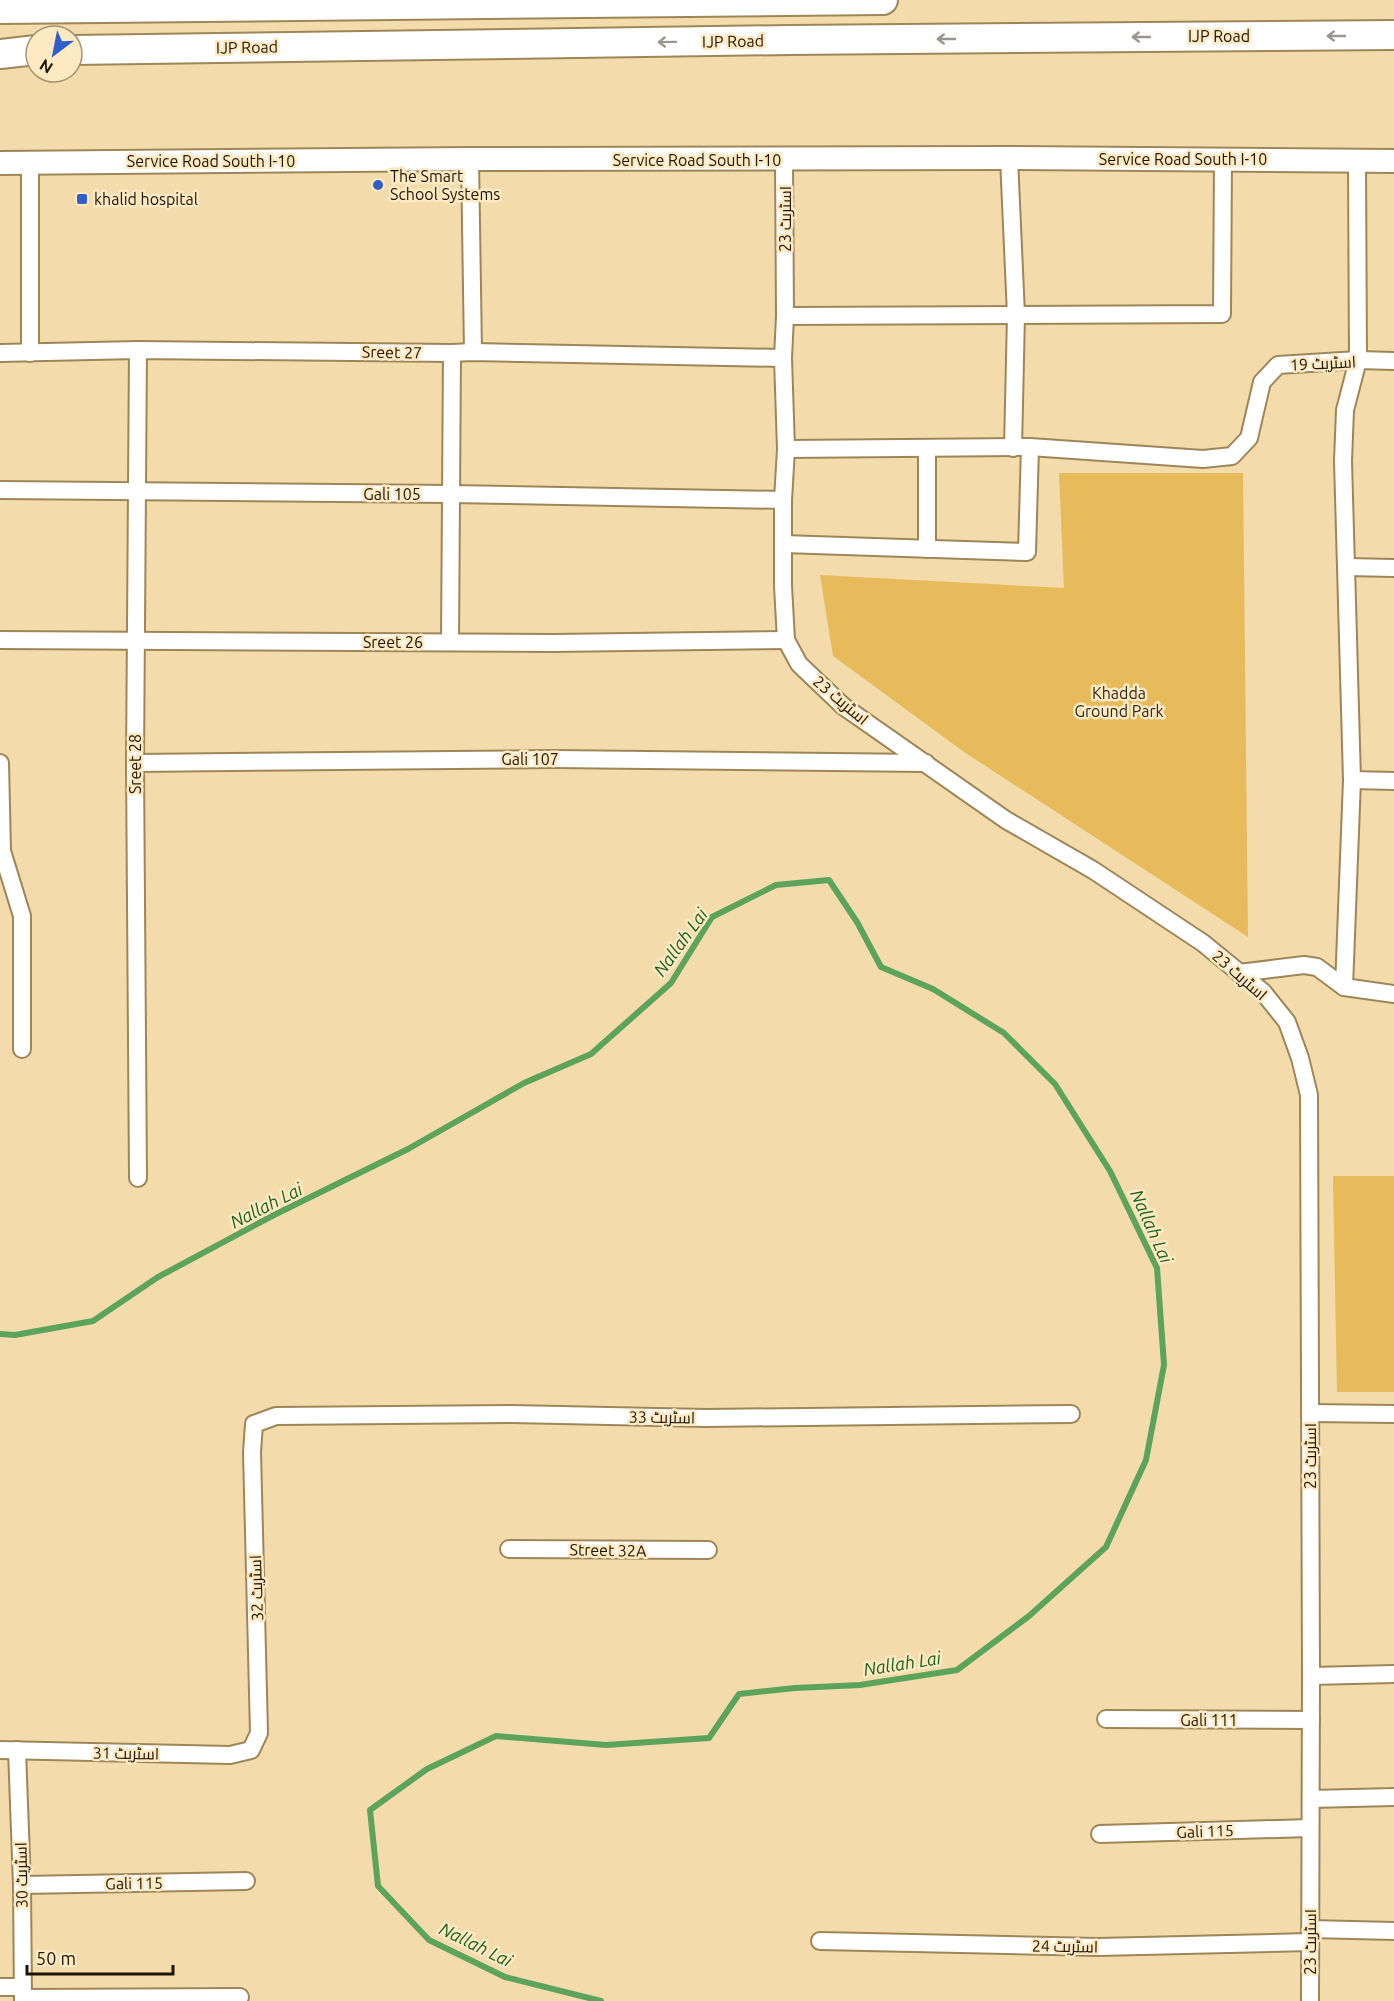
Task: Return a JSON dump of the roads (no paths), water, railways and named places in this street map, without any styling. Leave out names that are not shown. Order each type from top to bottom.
[{"type":"highway","points":[[0,9],[147,4],[883,0]]},
{"type":"highway","points":[[787,1],[789,40]]},
{"type":"highway","name":"IJP Road","points":[[84,50],[789,40],[1394,35]]},
{"type":"highway","points":[[0,54],[24,51]]},
{"type":"main road","name":"Service Road South I-10","points":[[0,163],[1009,158],[1394,161]]},
{"type":"street","points":[[783,544],[1027,552],[1009,158]]},
{"type":"street","points":[[470,159],[473,351]]},
{"type":"street","points":[[785,316],[1222,314],[1222,159]]},
{"type":"street","name":"اسٹریٹ 23","points":[[784,160],[783,358],[786,449],[783,544],[786,640],[799,664],[843,706],[1006,820],[1093,870],[1203,943],[1263,992],[1287,1022],[1300,1058],[1309,1095],[1310,2001]]},
{"type":"street","points":[[1344,987],[1352,780],[1347,567],[1343,515],[1345,410],[1358,360],[1357,162]]},
{"type":"street","points":[[30,163],[30,353]]},
{"type":"street","name":"Sreet 27","points":[[0,353],[138,350],[452,353],[473,351],[783,358]]},
{"type":"street","name":"Sreet 28","points":[[138,350],[135,763],[138,1178]]},
{"type":"street","points":[[450,642],[452,353]]},
{"type":"street","name":"اسٹریٹ 19","points":[[786,449],[1022,447],[1203,459],[1232,456],[1249,438],[1262,382],[1278,365],[1358,360],[1394,361]]},
{"type":"street","points":[[927,448],[927,549]]},
{"type":"street","name":"Gali 105","points":[[0,490],[783,500]]},
{"type":"street","points":[[1347,567],[1394,568]]},
{"type":"street","name":"Sreet 26","points":[[0,640],[136,642],[786,640]]},
{"type":"street","name":"Gali 107","points":[[135,763],[553,759],[926,763]]},
{"type":"street","points":[[0,763],[2,850],[22,916],[22,1049]]},
{"type":"street","points":[[1352,780],[1394,781]]},
{"type":"street","points":[[1239,973],[1304,965],[1317,967],[1344,987],[1394,994]]},
{"type":"street","points":[[1310,1413],[1394,1414]]},
{"type":"street","name":"اسٹریٹ 33","points":[[254,1424],[276,1416],[511,1414],[706,1418],[1071,1414]]},
{"type":"street","name":"اسٹریٹ 32","points":[[251,1750],[260,1733],[252,1452],[254,1424]]},
{"type":"street","name":"Street 32A","points":[[509,1549],[708,1550]]},
{"type":"street","points":[[1311,1676],[1394,1674]]},
{"type":"street","name":"Gali 111","points":[[1106,1719],[1311,1720]]},
{"type":"street","name":"اسٹریٹ 31","points":[[0,1750],[230,1755],[251,1750]]},
{"type":"street","name":"اسٹریٹ 30","points":[[17,1750],[23,1995]]},
{"type":"street","points":[[1311,1799],[1394,1797]]},
{"type":"street","name":"Gali 115","points":[[1101,1834],[1310,1828]]},
{"type":"street","name":"Gali 115","points":[[22,1885],[246,1881]]},
{"type":"street","name":"اسٹریٹ 24","points":[[820,1941],[1098,1947],[1394,1931]]},
{"type":"street","points":[[0,1987],[23,1995],[240,1997]]},
{"type":"waterway","name":"Nallah Lai","points":[[0,1334],[15,1335],[93,1321],[158,1277],[274,1215],[408,1149],[524,1083],[591,1054],[671,983],[712,917],[776,885],[829,880],[857,922],[881,967],[933,989],[1004,1033],[1055,1084],[1110,1171],[1157,1268],[1164,1365],[1146,1460],[1106,1547],[1029,1616],[957,1670],[860,1685],[795,1688],[739,1694],[709,1738],[606,1745],[496,1736],[427,1769],[370,1810],[378,1886],[429,1940],[505,1977],[601,2001]]},
{"type":"place","name":"The Smart School Systems","points":[[378,185]]},
{"type":"place","name":"khalid hospital","points":[[82,199]]},
{"type":"park label","name":"Khadda Ground Park","points":[[1119,702]]}]
